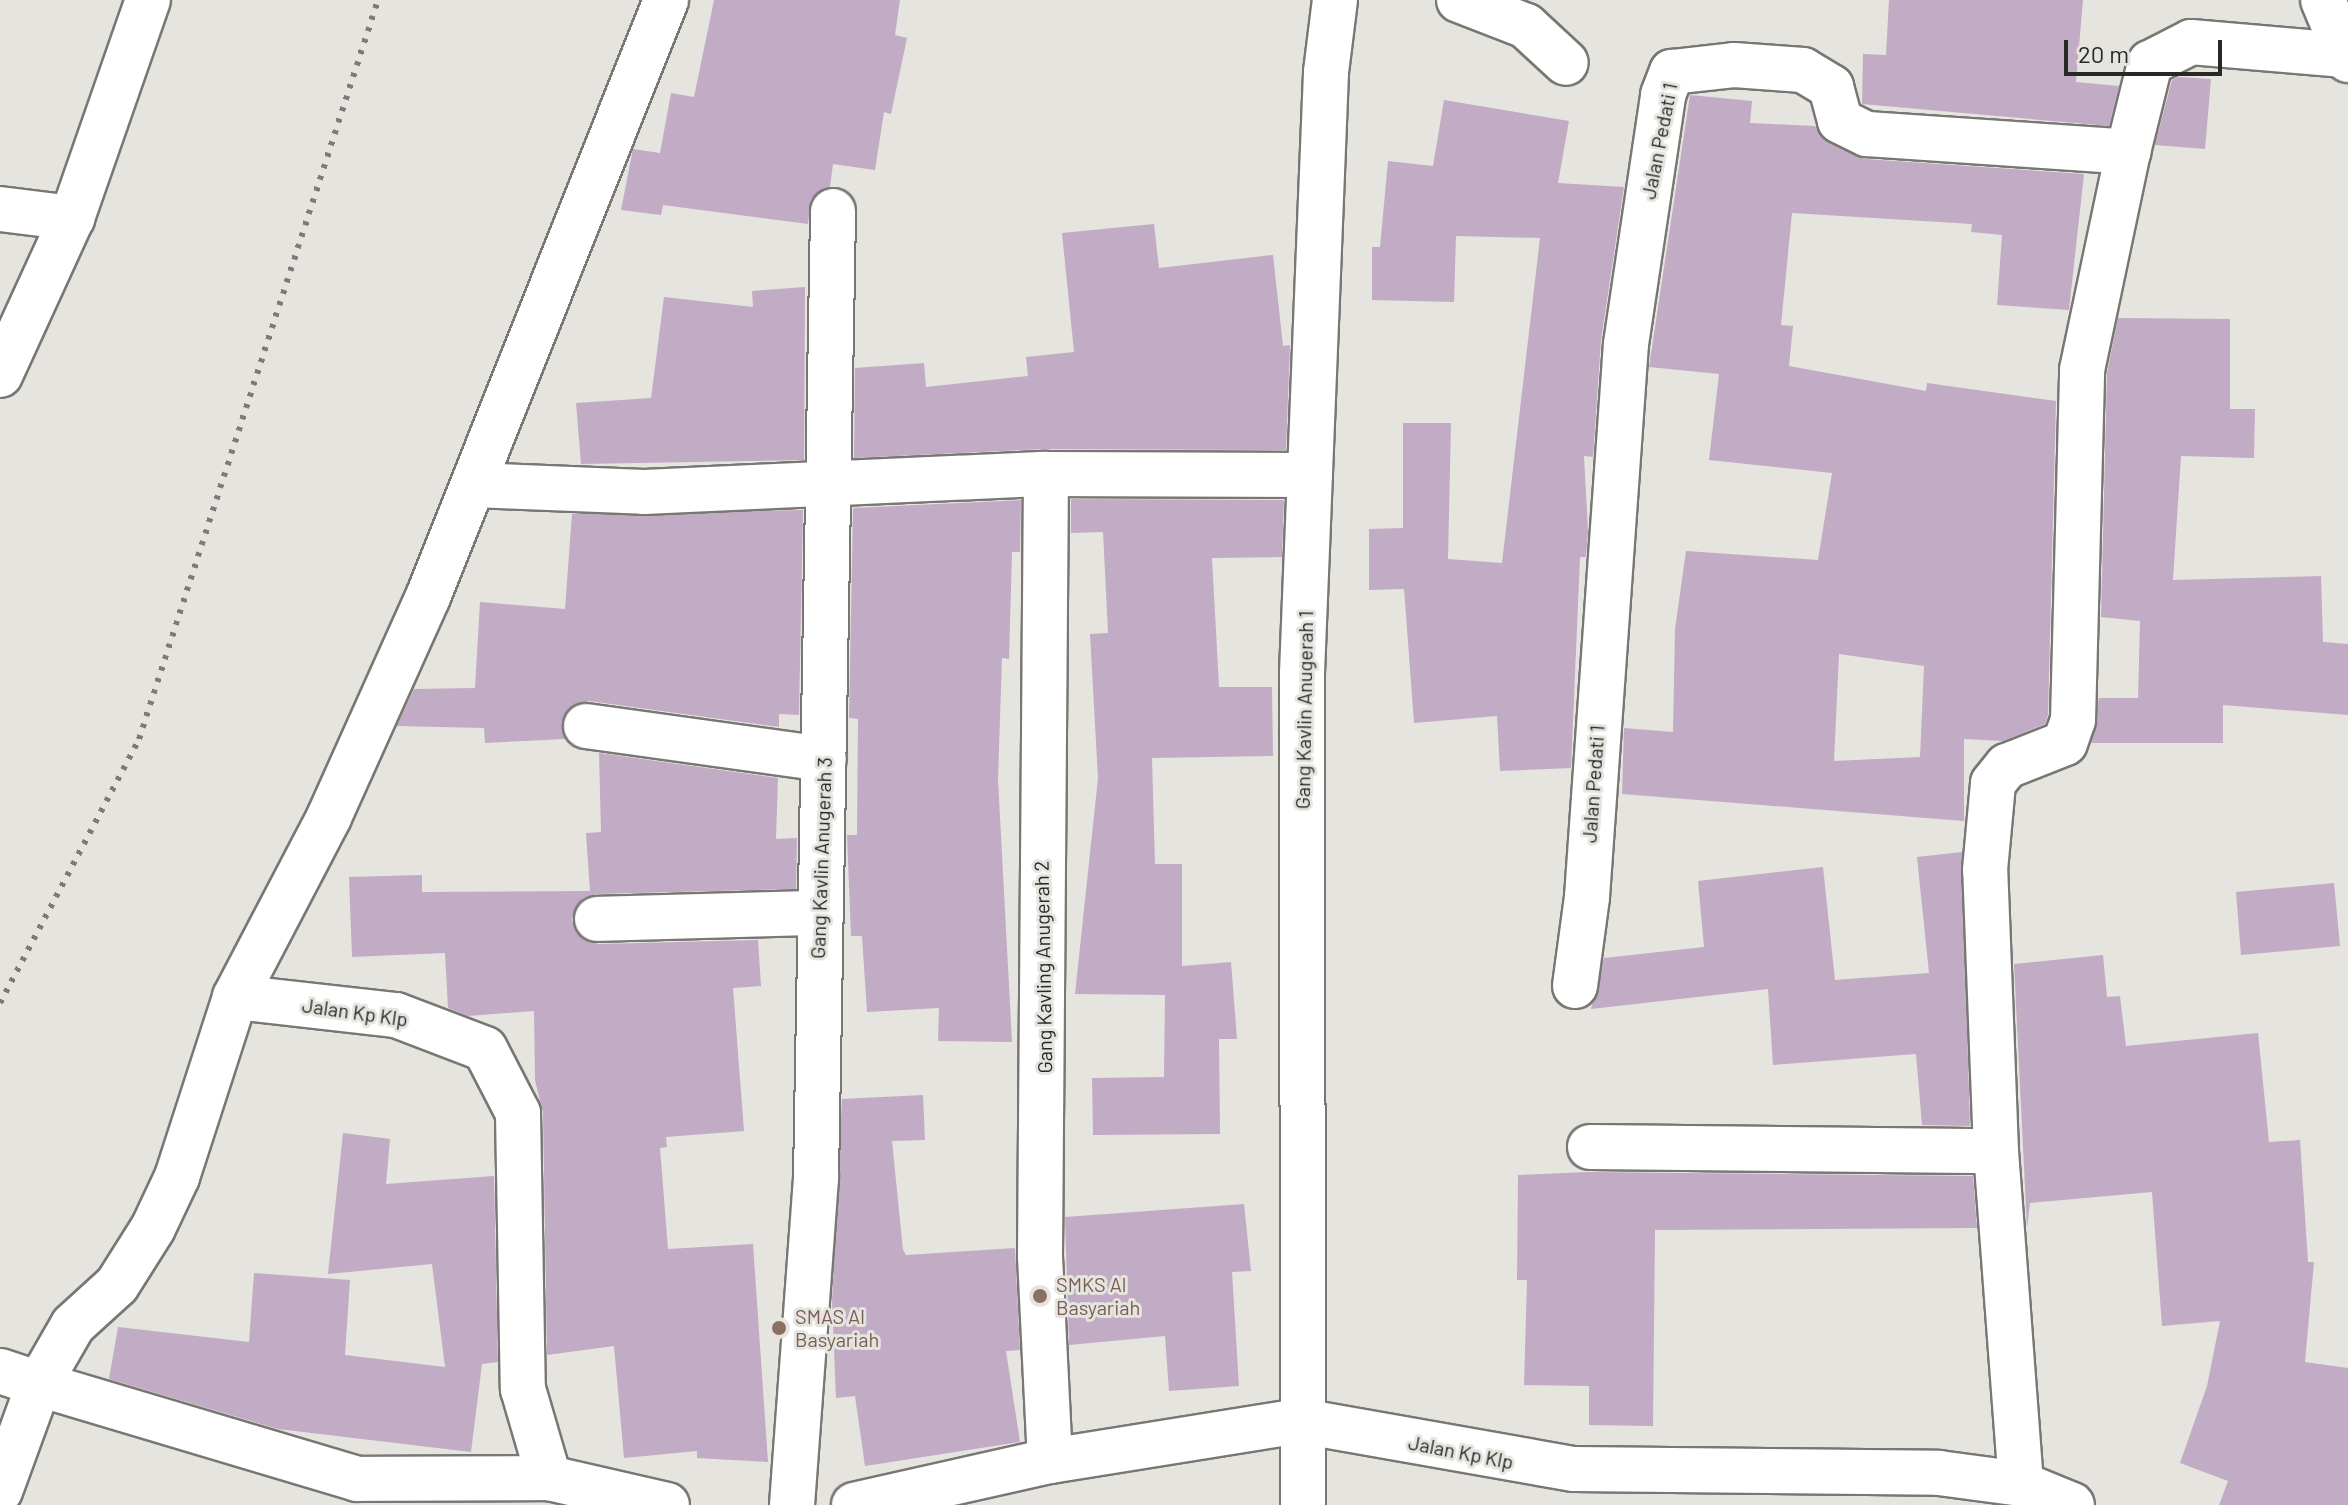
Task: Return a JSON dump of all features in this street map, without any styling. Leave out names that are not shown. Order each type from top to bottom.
[{"type":"street","points":[[0,375],[72,218],[148,0]]},
{"type":"street","points":[[0,1491],[19,1378],[117,1285],[153,1228],[177,1177],[235,997],[329,817],[473,485],[666,0]]},
{"type":"street","name":"Gang Kavlin Anugerah 1","points":[[1303,1505],[1302,673],[1326,72],[1335,0]]},
{"type":"street","points":[[1459,0],[1526,26],[1566,63]]},
{"type":"street","points":[[2021,1484],[1996,1151],[1985,870],[1993,783],[2007,766],[2065,743],[2073,720],[2082,370],[2150,63],[2191,42],[2346,58],[2323,0]]},
{"type":"street","name":"Jalan Pedati 1","points":[[1575,986],[1587,897],[1626,344],[1663,95],[1672,72],[1734,65],[1803,70],[1831,87],[1840,121],[1867,134],[2128,152]]},
{"type":"street","points":[[0,209],[72,218]]},
{"type":"street","name":"Gang Kavlin Anugerah 3","points":[[792,1505],[816,1178],[816,913],[824,759],[824,481],[833,211]]},
{"type":"street","points":[[473,485],[644,492],[824,481],[1046,474],[1310,475]]},
{"type":"street","name":"Gang Kavling Anugerah 2","points":[[1046,474],[1040,1257],[1050,1461]]},
{"type":"street","points":[[586,726],[824,759]]},
{"type":"street","points":[[597,919],[816,913]]},
{"type":"street","name":"Jalan Kp Klp","points":[[235,997],[410,1019],[485,1049],[505,1078],[518,1113],[523,1389],[549,1478]]},
{"type":"street","points":[[1590,1147],[1996,1151]]},
{"type":"street","points":[[19,1378],[357,1479],[549,1478],[667,1505]]},
{"type":"street","name":"Jalan Kp Klp","points":[[863,1505],[1050,1461],[1301,1421],[1574,1469],[1939,1473],[2021,1484],[2072,1505]]},
{"type":"building","points":[[714,0],[900,0],[895,35],[907,38],[891,114],[884,112],[875,170],[833,164],[830,187],[811,199],[808,224],[663,205],[661,215],[621,210],[633,149],[660,153],[671,93],[694,97]]},
{"type":"building","points":[[1889,0],[2083,0],[2076,82],[2119,86],[2109,126],[1862,104],[1863,54],[1886,55]]},
{"type":"building","points":[[2178,77],[2211,79],[2205,149],[2155,145],[2172,80]]},
{"type":"building","points":[[1690,95],[1752,101],[1750,123],[1815,126],[1829,143],[1865,159],[2084,174],[2069,310],[1997,305],[2002,235],[1971,232],[1972,224],[1792,213],[1781,325],[1793,326],[1789,366],[1926,391],[1927,383],[2056,401],[2048,715],[2045,724],[2003,741],[1964,739],[1964,821],[1622,794],[1624,728],[1673,732],[1675,629],[1686,551],[1818,560],[1832,473],[1709,460],[1719,374],[1649,367]],"holes":[[[1839,654],[1924,666],[1920,757],[1834,761]]]},
{"type":"building","points":[[1444,100],[1569,121],[1558,183],[1624,187],[1601,340],[1593,457],[1584,456],[1588,531],[1586,557],[1580,557],[1571,768],[1500,771],[1497,716],[1414,723],[1404,589],[1369,590],[1369,529],[1403,528],[1403,423],[1451,423],[1448,559],[1502,563],[1540,238],[1456,236],[1454,302],[1372,300],[1372,247],[1380,247],[1388,161],[1433,166]]},
{"type":"building","points":[[1154,224],[1159,268],[1273,255],[1283,346],[1290,345],[1286,450],[1045,449],[854,458],[855,368],[924,363],[926,387],[1028,376],[1026,357],[1074,352],[1062,233]]},
{"type":"building","points":[[805,287],[804,460],[581,464],[576,403],[651,398],[664,297],[753,307],[752,291]]},
{"type":"building","points":[[2118,318],[2230,319],[2230,409],[2255,409],[2254,458],[2181,456],[2173,580],[2321,576],[2323,642],[2348,644],[2348,715],[2223,705],[2223,743],[2091,743],[2099,698],[2138,698],[2140,621],[2101,617],[2107,373]]},
{"type":"building","points":[[1071,499],[1284,500],[1282,557],[1212,558],[1219,687],[1272,687],[1273,756],[1152,758],[1155,864],[1182,864],[1182,966],[1231,962],[1237,1039],[1219,1039],[1220,1134],[1093,1135],[1092,1078],[1164,1077],[1165,995],[1075,994],[1098,778],[1090,634],[1108,633],[1103,532],[1071,533]]},
{"type":"building","points":[[1021,500],[1020,552],[1012,552],[1009,659],[1002,658],[998,779],[1012,1042],[938,1041],[939,1008],[867,1012],[862,936],[851,936],[847,835],[857,835],[858,719],[849,718],[853,508]]},
{"type":"building","points":[[803,510],[799,715],[779,714],[779,727],[589,701],[566,711],[565,739],[485,743],[484,728],[397,726],[414,689],[475,688],[480,602],[565,609],[572,514]]},
{"type":"building","points":[[599,753],[778,778],[776,839],[797,838],[796,889],[596,894],[583,898],[572,919],[576,933],[598,944],[758,940],[761,986],[733,988],[744,1131],[666,1137],[667,1147],[660,1148],[668,1249],[753,1244],[768,1462],[697,1458],[697,1451],[624,1458],[614,1346],[547,1355],[543,1113],[535,1080],[534,1011],[468,1016],[448,1008],[445,953],[352,957],[349,877],[422,875],[422,892],[590,891],[586,833],[601,832]]},
{"type":"building","points":[[1962,852],[1970,1126],[1922,1125],[1916,1054],[1773,1065],[1768,989],[1591,1009],[1604,958],[1704,947],[1698,881],[1823,867],[1835,980],[1929,973],[1917,857]]},
{"type":"building","points":[[2334,883],[2340,946],[2241,955],[2236,892]]},
{"type":"building","points":[[2103,955],[2107,997],[2120,996],[2126,1046],[2258,1033],[2269,1142],[2300,1140],[2308,1262],[2314,1262],[2305,1362],[2348,1368],[2348,1505],[2219,1505],[2228,1481],[2180,1463],[2207,1386],[2220,1321],[2162,1326],[2152,1192],[2030,1203],[2027,1228],[2014,964]]},
{"type":"building","points":[[923,1095],[925,1140],[892,1141],[903,1250],[906,1255],[1015,1248],[1020,1350],[1006,1351],[1020,1442],[865,1466],[855,1396],[836,1398],[832,1301],[842,1099]]},
{"type":"building","points":[[343,1133],[390,1139],[386,1184],[494,1176],[498,1362],[482,1364],[471,1452],[278,1429],[109,1379],[118,1327],[249,1342],[254,1273],[350,1280],[345,1355],[445,1367],[432,1264],[328,1274]]},
{"type":"building","points":[[1588,1172],[1973,1176],[1977,1228],[1655,1230],[1653,1426],[1589,1425],[1589,1386],[1524,1385],[1527,1280],[1517,1280],[1518,1175]]},
{"type":"building","points":[[1244,1204],[1251,1271],[1232,1272],[1239,1386],[1169,1391],[1165,1336],[1069,1345],[1065,1217]]},
{"type":"railway","points":[[0,1003],[139,739],[378,0]]},
{"type":"place","name":"SMKS Al Basyariah","points":[[1040,1296]]},
{"type":"place","name":"SMAS Al Basyariah","points":[[779,1328]]}]
